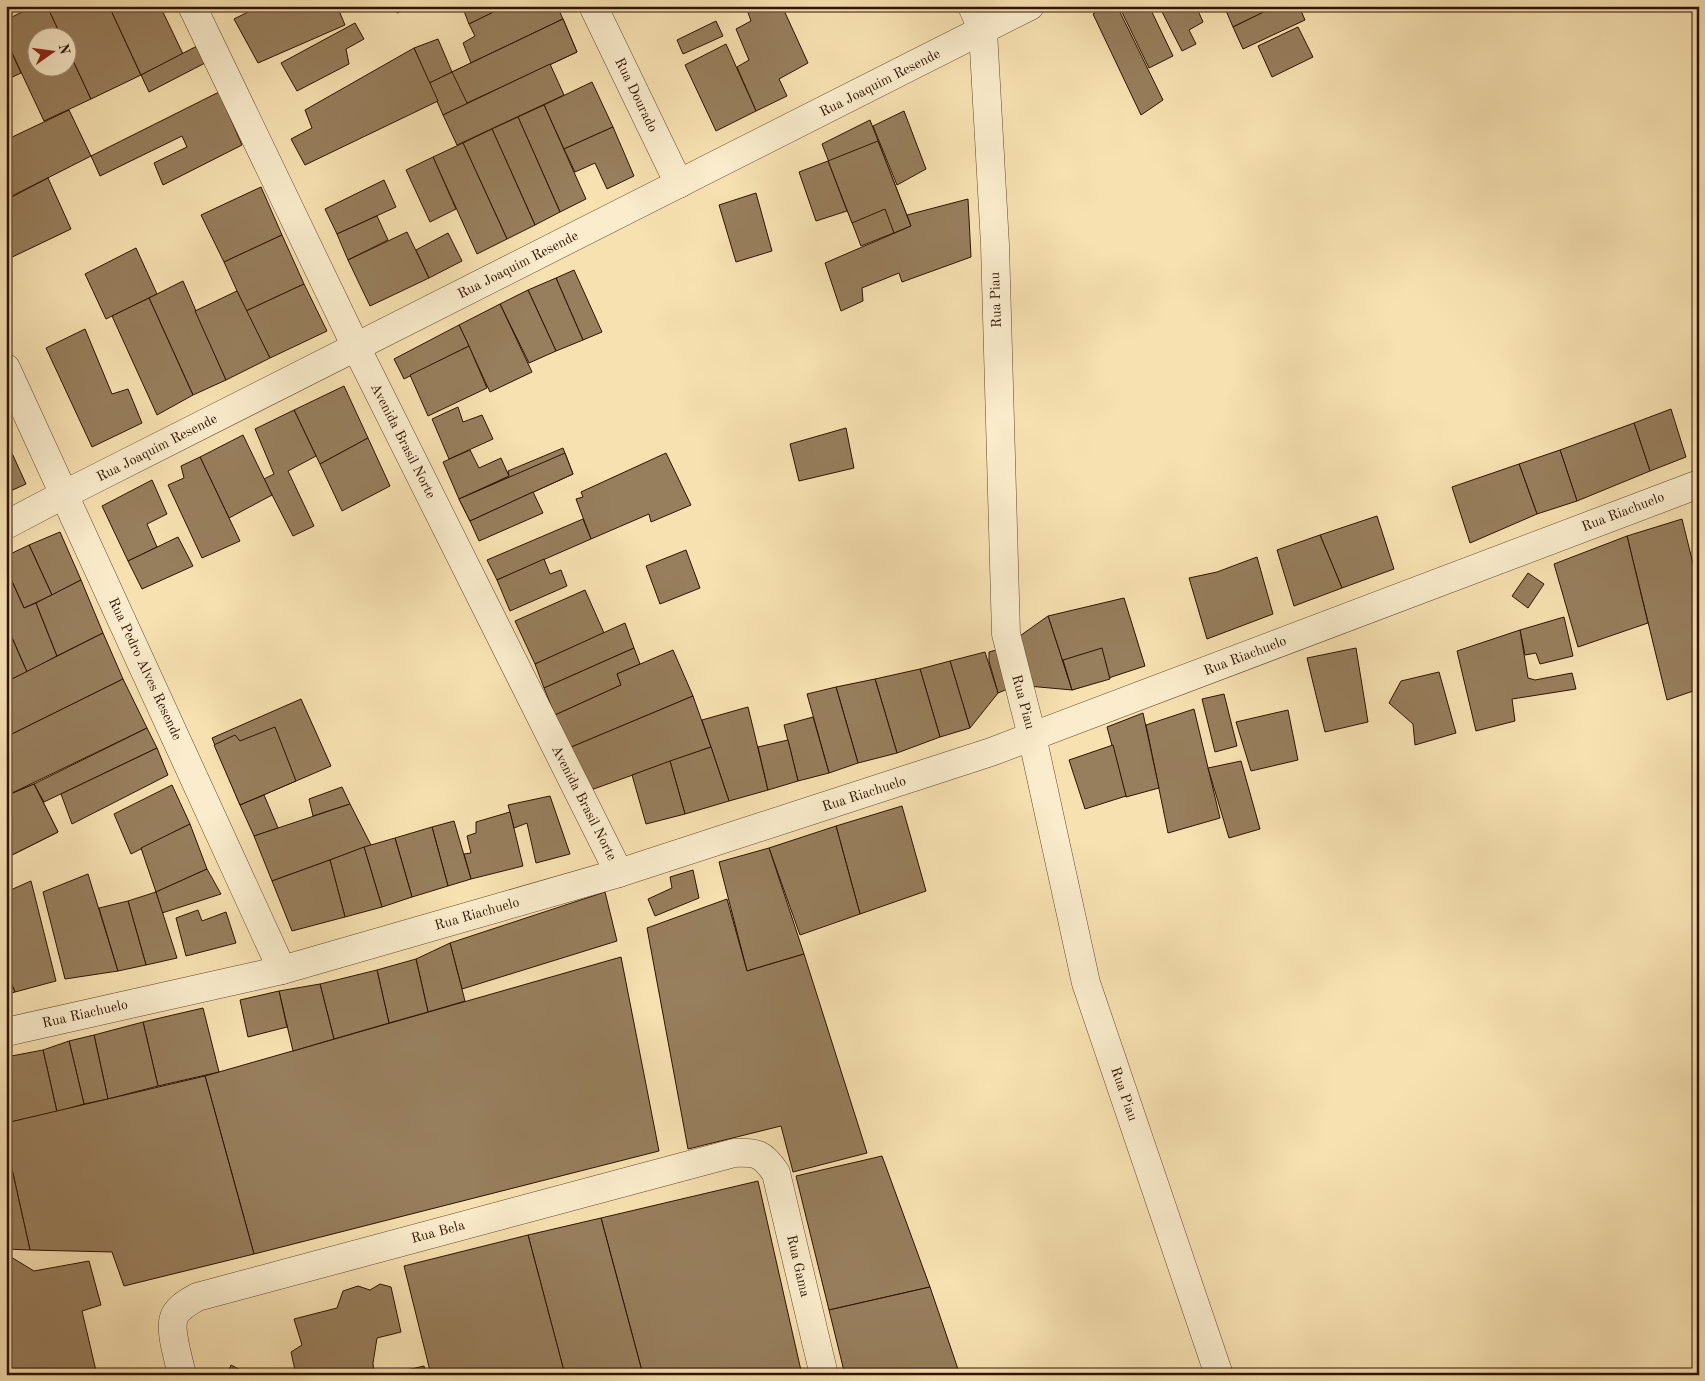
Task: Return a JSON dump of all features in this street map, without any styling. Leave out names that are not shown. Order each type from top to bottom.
[{"type":"street","name":"Avenida Brasil Norte","points":[[192,6],[356,347],[619,873]]},
{"type":"street","name":"Rua Dourado","points":[[594,6],[679,184]]},
{"type":"street","name":"Rua Piau","points":[[972,6],[983,31],[995,255],[1006,634],[1032,736],[1086,983],[1219,1375]]},
{"type":"street","name":"Rua Joaquim Resende","points":[[6,525],[1030,6]]},
{"type":"street","name":"Rua Pedro Alves Resende","points":[[6,368],[282,970]]},
{"type":"street","name":"Rua Riachuelo","points":[[6,1032],[282,970],[619,873],[990,752],[1699,484]]},
{"type":"street","name":"Rua Bela","points":[[182,1375],[173,1332],[174,1316],[182,1306],[197,1297],[734,1153],[751,1152],[767,1159]]},
{"type":"street","name":"Rua Gama","points":[[767,1159],[776,1174],[824,1375]]},
{"type":"building","points":[[34,6],[47,6],[57,28],[28,28],[28,78],[78,78],[78,71],[91,99],[44,121],[6,40],[6,20]]},
{"type":"building","points":[[47,6],[109,6],[141,75],[91,99],[78,71],[78,28],[57,28]]},
{"type":"building","points":[[109,6],[160,6],[183,54],[141,75]]},
{"type":"building","points":[[260,6],[337,6],[345,25],[258,63],[234,19]]},
{"type":"building","points":[[394,6],[415,6],[397,13]]},
{"type":"building","points":[[462,6],[506,6],[469,24]]},
{"type":"building","points":[[506,6],[557,6],[563,19],[471,63],[463,43],[475,36],[469,24]]},
{"type":"building","points":[[765,6],[767,10],[774,6],[782,6],[808,63],[779,79],[787,96],[756,111],[737,67],[749,60],[736,29],[751,21],[746,7]]},
{"type":"building","points":[[1104,6],[1117,6],[1163,100],[1141,115],[1093,14]]},
{"type":"building","points":[[1119,6],[1149,6],[1173,56],[1149,68]]},
{"type":"building","points":[[1159,6],[1196,6],[1203,22],[1189,30],[1196,44],[1182,51]]},
{"type":"building","points":[[1224,6],[1276,6],[1233,27]]},
{"type":"building","points":[[1276,6],[1299,6],[1305,20],[1243,49],[1233,27]]},
{"type":"building","points":[[563,19],[577,52],[443,115],[429,83]]},
{"type":"building","points":[[563,19],[577,52],[467,103],[452,72]]},
{"type":"building","points":[[716,21],[723,36],[683,54],[677,40]]},
{"type":"building","points":[[355,23],[364,39],[346,49],[349,64],[297,91],[281,63]]},
{"type":"building","points":[[1298,27],[1313,57],[1272,77],[1258,46]]},
{"type":"building","points":[[438,39],[452,72],[429,83],[414,48]]},
{"type":"building","points":[[6,40],[21,73],[6,80]]},
{"type":"building","points":[[726,44],[756,111],[716,131],[685,65]]},
{"type":"building","points":[[197,46],[205,63],[149,92],[141,75]]},
{"type":"building","points":[[414,48],[438,101],[305,165],[291,139],[312,128],[305,110]]},
{"type":"building","points":[[550,64],[564,95],[457,145],[443,115]]},
{"type":"building","points":[[592,82],[613,127],[564,149],[544,105]]},
{"type":"building","points":[[219,92],[242,145],[163,185],[154,163],[187,147],[182,136],[100,176],[91,156]]},
{"type":"building","points":[[544,105],[586,199],[560,212],[518,117]]},
{"type":"building","points":[[69,110],[91,156],[6,199],[6,140]]},
{"type":"building","points":[[904,111],[926,169],[897,185],[873,126]]},
{"type":"building","points":[[518,117],[560,212],[535,225],[492,129]]},
{"type":"building","points":[[870,120],[911,226],[861,246],[822,144]]},
{"type":"building","points":[[613,127],[634,176],[607,189],[595,163],[575,172],[564,149]]},
{"type":"building","points":[[492,129],[535,225],[507,239],[463,143]]},
{"type":"building","points":[[878,141],[911,226],[894,233],[885,209],[852,223],[828,161]]},
{"type":"building","points":[[463,143],[507,239],[477,254],[433,157]]},
{"type":"building","points":[[433,157],[456,209],[430,222],[406,170]]},
{"type":"building","points":[[828,161],[847,211],[816,221],[799,172]]},
{"type":"building","points":[[48,178],[71,229],[6,260],[6,200]]},
{"type":"building","points":[[384,180],[396,207],[337,234],[325,209]]},
{"type":"building","points":[[261,187],[282,235],[224,262],[201,215]]},
{"type":"building","points":[[756,193],[772,251],[736,262],[719,205]]},
{"type":"building","points":[[968,199],[971,257],[902,282],[899,273],[862,288],[863,301],[841,311],[825,263],[911,226],[907,215]]},
{"type":"building","points":[[377,216],[388,240],[348,260],[337,234]]},
{"type":"building","points":[[407,232],[429,278],[370,306],[348,260]]},
{"type":"building","points":[[448,233],[462,261],[429,278],[416,250]]},
{"type":"building","points":[[282,235],[304,284],[246,311],[224,262]]},
{"type":"building","points":[[136,248],[157,294],[106,319],[85,274]]},
{"type":"building","points":[[574,270],[602,332],[583,340],[556,278]]},
{"type":"building","points":[[556,278],[583,340],[556,351],[528,290]]},
{"type":"building","points":[[183,281],[226,380],[193,395],[149,298]]},
{"type":"building","points":[[304,284],[327,331],[270,358],[246,311]]},
{"type":"building","points":[[528,290],[556,351],[529,363],[500,304]]},
{"type":"building","points":[[237,291],[270,358],[226,380],[195,311]]},
{"type":"building","points":[[149,298],[193,395],[157,415],[112,316]]},
{"type":"building","points":[[500,304],[532,372],[490,392],[459,325]]},
{"type":"building","points":[[459,325],[469,346],[404,379],[394,359]]},
{"type":"building","points":[[85,329],[112,394],[128,389],[142,423],[92,447],[46,348]]},
{"type":"building","points":[[469,346],[487,388],[428,416],[410,375]]},
{"type":"building","points":[[344,386],[368,438],[320,464],[294,410]]},
{"type":"building","points":[[458,407],[463,422],[482,415],[493,439],[449,459],[432,419]]},
{"type":"building","points":[[1671,409],[1686,457],[1650,471],[1634,423]]},
{"type":"building","points":[[294,410],[316,456],[288,471],[314,526],[293,536],[264,479],[274,474],[255,429]]},
{"type":"building","points":[[1634,423],[1650,471],[1577,501],[1560,450]]},
{"type":"building","points":[[846,428],[854,468],[799,481],[790,444]]},
{"type":"building","points":[[243,435],[272,495],[229,518],[200,457]]},
{"type":"building","points":[[368,438],[390,486],[342,511],[320,464]]},
{"type":"building","points":[[6,440],[26,484],[6,493]]},
{"type":"building","points":[[563,448],[573,474],[470,521],[459,499],[509,476],[508,471]]},
{"type":"building","points":[[470,450],[479,468],[501,458],[509,476],[459,499],[443,462]]},
{"type":"building","points":[[1560,450],[1577,501],[1537,514],[1519,464]]},
{"type":"building","points":[[565,453],[573,474],[470,521],[459,499]]},
{"type":"building","points":[[666,453],[691,505],[651,522],[649,514],[591,539],[576,499],[583,497],[581,492]]},
{"type":"building","points":[[200,457],[240,541],[202,558],[168,485],[184,478],[181,466]]},
{"type":"building","points":[[1519,464],[1537,514],[1470,543],[1452,487]]},
{"type":"building","points":[[152,480],[167,514],[147,524],[157,547],[128,561],[102,506]]},
{"type":"building","points":[[533,492],[543,513],[479,541],[470,521]]},
{"type":"building","points":[[1377,516],[1394,569],[1342,588],[1320,535]]},
{"type":"building","points":[[583,519],[591,539],[497,580],[487,560]]},
{"type":"building","points":[[1682,519],[1699,588],[1699,689],[1667,700],[1627,536]]},
{"type":"building","points":[[60,532],[81,580],[52,595],[29,545]]},
{"type":"building","points":[[1320,535],[1342,588],[1294,606],[1277,550]]},
{"type":"building","points":[[1627,536],[1648,623],[1578,647],[1554,564]]},
{"type":"building","points":[[178,537],[193,566],[142,589],[128,561]]},
{"type":"building","points":[[29,545],[52,595],[24,608],[6,568],[6,556]]},
{"type":"building","points":[[686,550],[700,588],[660,604],[646,566]]},
{"type":"building","points":[[1257,557],[1273,614],[1207,639],[1189,578],[1217,572]]},
{"type":"building","points":[[544,559],[550,574],[561,570],[567,586],[510,611],[497,580]]},
{"type":"building","points":[[6,568],[24,608],[36,603],[57,656],[27,672],[6,624]]},
{"type":"building","points":[[1528,573],[1544,584],[1528,608],[1512,596]]},
{"type":"building","points":[[81,580],[103,633],[57,656],[36,603]]},
{"type":"building","points":[[585,590],[604,633],[535,664],[515,621]]},
{"type":"building","points":[[1124,598],[1145,666],[1072,690],[1048,616]]},
{"type":"building","points":[[1048,616],[1072,690],[1017,685],[1003,648]]},
{"type":"building","points":[[1564,617],[1573,656],[1540,664],[1536,653],[1525,655],[1520,630]]},
{"type":"building","points":[[625,623],[634,648],[544,688],[535,664]]},
{"type":"building","points":[[6,624],[27,672],[6,682]]},
{"type":"building","points":[[1520,630],[1528,678],[1535,680],[1572,673],[1576,689],[1512,699],[1515,721],[1476,731],[1457,651]]},
{"type":"building","points":[[103,633],[123,679],[6,737],[6,682]]},
{"type":"building","points":[[634,648],[640,664],[617,674],[621,685],[555,715],[544,688]]},
{"type":"building","points":[[1003,648],[1017,685],[998,693],[989,661],[989,652]]},
{"type":"building","points":[[1102,648],[1110,679],[1072,690],[1063,660]]},
{"type":"building","points":[[1356,648],[1368,722],[1325,732],[1307,658]]},
{"type":"building","points":[[673,650],[693,696],[569,748],[555,715],[621,685],[617,674]]},
{"type":"building","points":[[985,652],[998,693],[970,728],[950,661]]},
{"type":"building","points":[[950,661],[970,728],[940,737],[920,669]]},
{"type":"building","points":[[920,669],[940,737],[897,753],[875,679]]},
{"type":"building","points":[[1439,672],[1456,733],[1415,745],[1413,724],[1389,703],[1401,681]]},
{"type":"building","points":[[123,679],[147,728],[10,794],[6,785],[6,737]]},
{"type":"building","points":[[875,679],[897,753],[858,763],[836,687]]},
{"type":"building","points":[[836,687],[858,763],[829,773],[807,694]]},
{"type":"building","points":[[1224,694],[1237,746],[1215,752],[1202,699]]},
{"type":"building","points":[[693,696],[711,747],[588,791],[569,748]]},
{"type":"building","points":[[301,699],[331,766],[240,805],[212,738]]},
{"type":"building","points":[[748,707],[768,790],[729,801],[702,720]]},
{"type":"building","points":[[1194,709],[1220,818],[1168,833],[1146,725]]},
{"type":"building","points":[[1288,710],[1298,760],[1251,771],[1236,722]]},
{"type":"building","points":[[1143,713],[1159,788],[1126,797],[1107,727]]},
{"type":"building","points":[[813,717],[829,773],[798,781],[784,725]]},
{"type":"building","points":[[275,727],[296,781],[240,805],[214,745],[235,735],[240,741]]},
{"type":"building","points":[[147,728],[157,748],[44,802],[34,784]]},
{"type":"building","points":[[788,740],[798,781],[768,790],[758,747]]},
{"type":"building","points":[[1113,745],[1126,796],[1085,809],[1069,760]]},
{"type":"building","points":[[711,747],[729,801],[685,814],[670,761]]},
{"type":"building","points":[[157,748],[168,775],[72,824],[61,794]]},
{"type":"building","points":[[670,761],[685,814],[646,824],[632,775]]},
{"type":"building","points":[[1241,761],[1260,829],[1229,838],[1208,768]]},
{"type":"building","points":[[34,784],[58,832],[6,858],[6,786],[10,794]]},
{"type":"building","points":[[34,784],[58,832],[6,858],[6,796]]},
{"type":"building","points":[[172,785],[190,824],[131,854],[114,814]]},
{"type":"building","points":[[342,787],[350,804],[313,816],[309,799]]},
{"type":"building","points":[[264,795],[278,828],[254,836],[240,805]]},
{"type":"building","points":[[550,796],[570,854],[536,863],[527,823],[514,828],[508,805]]},
{"type":"building","points":[[350,804],[371,845],[272,881],[254,836]]},
{"type":"building","points":[[902,806],[926,891],[860,914],[836,826]]},
{"type":"building","points":[[510,812],[523,866],[471,879],[464,854],[471,853],[467,836],[476,833],[476,822]]},
{"type":"building","points":[[454,821],[471,879],[448,886],[432,827]]},
{"type":"building","points":[[190,824],[207,869],[156,892],[141,848]]},
{"type":"building","points":[[836,826],[860,914],[800,935],[769,848]]},
{"type":"building","points":[[432,827],[448,886],[412,897],[395,838]]},
{"type":"building","points":[[395,838],[412,897],[382,907],[364,847]]},
{"type":"building","points":[[364,847],[382,907],[345,917],[330,860]]},
{"type":"building","points":[[769,848],[804,954],[747,971],[719,862]]},
{"type":"building","points":[[330,860],[345,917],[292,931],[272,881]]},
{"type":"building","points":[[207,869],[221,894],[162,913],[156,892]]},
{"type":"building","points":[[693,870],[699,898],[655,916],[648,899],[672,888],[670,877]]},
{"type":"building","points":[[88,874],[118,971],[65,979],[43,892]]},
{"type":"building","points":[[31,881],[56,981],[15,992],[6,971],[6,892]]},
{"type":"building","points":[[156,892],[177,958],[146,965],[128,901]]},
{"type":"building","points":[[605,892],[617,941],[462,989],[450,943]]},
{"type":"building","points":[[727,899],[747,971],[804,954],[867,1153],[793,1172],[781,1126],[688,1149],[647,928]]},
{"type":"building","points":[[128,901],[146,965],[118,971],[99,908]]},
{"type":"building","points":[[198,910],[202,921],[226,912],[236,943],[186,956],[176,918]]},
{"type":"building","points":[[450,943],[465,1001],[428,1012],[416,959]]},
{"type":"building","points":[[621,957],[659,1151],[254,1254],[205,1076]]},
{"type":"building","points":[[416,959],[428,1012],[389,1023],[377,970]]},
{"type":"building","points":[[6,970],[15,992],[6,995]]},
{"type":"building","points":[[377,970],[389,1023],[334,1039],[320,984]]},
{"type":"building","points":[[320,984],[334,1039],[293,1051],[279,991]]},
{"type":"building","points":[[279,991],[287,1027],[248,1037],[240,1000]]},
{"type":"building","points":[[203,1008],[219,1072],[158,1086],[143,1022]]},
{"type":"building","points":[[143,1022],[158,1086],[108,1099],[94,1035]]},
{"type":"building","points":[[94,1035],[108,1099],[84,1104],[69,1041]]},
{"type":"building","points":[[69,1041],[84,1104],[57,1112],[43,1050]]},
{"type":"building","points":[[43,1050],[57,1112],[6,1123],[6,1057]]},
{"type":"building","points":[[205,1076],[254,1254],[124,1286],[112,1252],[30,1250],[6,1142],[6,1123]]},
{"type":"building","points":[[6,1142],[30,1250],[6,1249]]},
{"type":"building","points":[[882,1156],[930,1287],[829,1310],[796,1176]]},
{"type":"building","points":[[758,1181],[802,1375],[643,1375],[601,1218]]},
{"type":"building","points":[[601,1218],[643,1375],[565,1375],[528,1235]]},
{"type":"building","points":[[528,1235],[565,1375],[431,1375],[404,1266]]},
{"type":"building","points":[[6,1254],[34,1271],[89,1261],[101,1305],[82,1311],[97,1375],[29,1375],[28,1370],[6,1375]]},
{"type":"building","points":[[380,1284],[391,1287],[401,1332],[377,1338],[373,1363],[374,1375],[296,1375],[291,1352],[302,1345],[294,1319],[337,1308],[343,1291],[358,1286],[370,1290]]},
{"type":"building","points":[[930,1287],[960,1375],[845,1375],[829,1310]]},
{"type":"building","points":[[231,1365],[250,1375],[227,1375]]},
{"type":"building","points":[[424,1366],[426,1375],[386,1375]]}]
